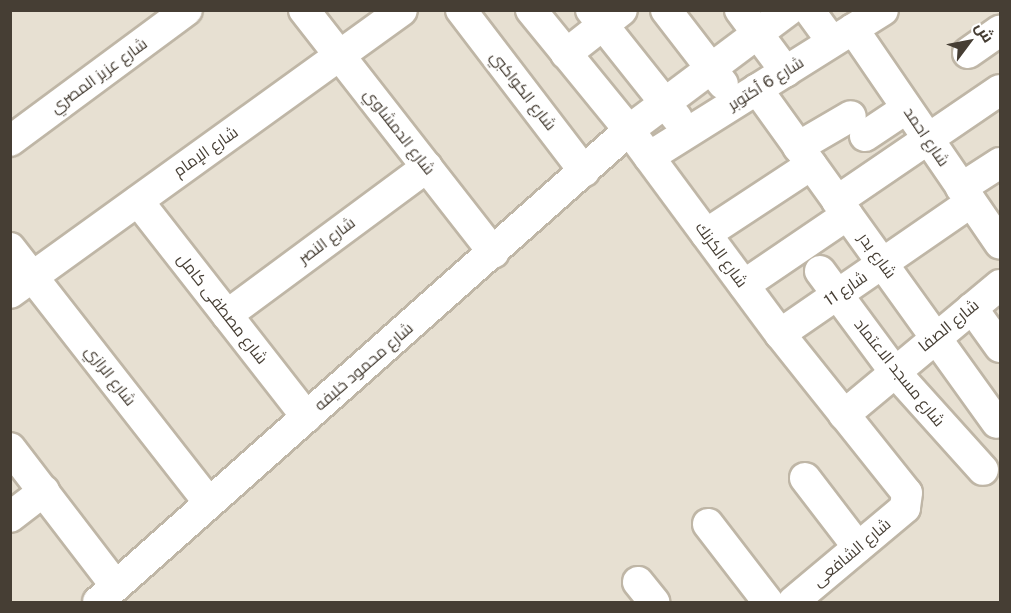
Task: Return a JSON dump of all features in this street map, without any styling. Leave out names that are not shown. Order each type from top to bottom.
[{"type":"street","name":"شارع عزيز المصري","points":[[10,141],[187,10]]},
{"type":"street","name":"شارع الدمشاوي","points":[[304,10],[494,253]]},
{"type":"street","name":"شارع الإمام","points":[[21,285],[340,57],[402,10]]},
{"type":"street","name":"شارع الكواكبي","points":[[461,10],[584,171]]},
{"type":"street","name":"شارع الكرنك","points":[[531,10],[629,130],[780,334],[903,487],[908,501]]},
{"type":"street","name":"شارع بدر","points":[[666,10],[711,69],[747,96],[805,156],[997,423]]},
{"type":"street","name":"شارع محمود خليفه","points":[[107,594],[494,253],[629,130],[711,69],[749,22],[789,10]]},
{"type":"street","name":"شارع احمد","points":[[809,10],[863,21],[907,108],[984,215]]},
{"type":"street","points":[[968,53],[1000,30],[986,10]]},
{"type":"street","points":[[566,54],[605,15],[665,103],[688,132]]},
{"type":"street","name":"شارع 6 أكتوبر","points":[[649,157],[863,21]]},
{"type":"street","points":[[749,22],[786,72]]},
{"type":"street","points":[[744,285],[928,139],[1000,90]]},
{"type":"street","points":[[706,234],[805,156],[858,126],[907,108]]},
{"type":"street","name":"شارع 11","points":[[780,334],[829,283],[882,264],[984,215],[1000,163]]},
{"type":"street","name":"شارع النصر","points":[[227,315],[427,167]]},
{"type":"street","name":"شارع مصطفى كامل","points":[[138,201],[307,417]]},
{"type":"street","name":"شارع الرازي","points":[[10,248],[21,285],[209,503]]},
{"type":"street","name":"شارع مسجد الاعتماد","points":[[829,283],[894,371],[983,470]]},
{"type":"street","name":"شارع الصفا","points":[[844,415],[1000,285]]},
{"type":"street","points":[[972,308],[1000,347]]},
{"type":"street","points":[[10,448],[44,491],[107,594]]},
{"type":"street","points":[[805,478],[858,548]]},
{"type":"street","points":[[14,508],[44,491]]},
{"type":"street","name":"شارع الشافعى","points":[[793,603],[858,548],[908,501]]},
{"type":"street","points":[[708,524],[768,603]]},
{"type":"shaded area","points":[[11,11],[1000,11],[1000,602],[11,602]]}]
